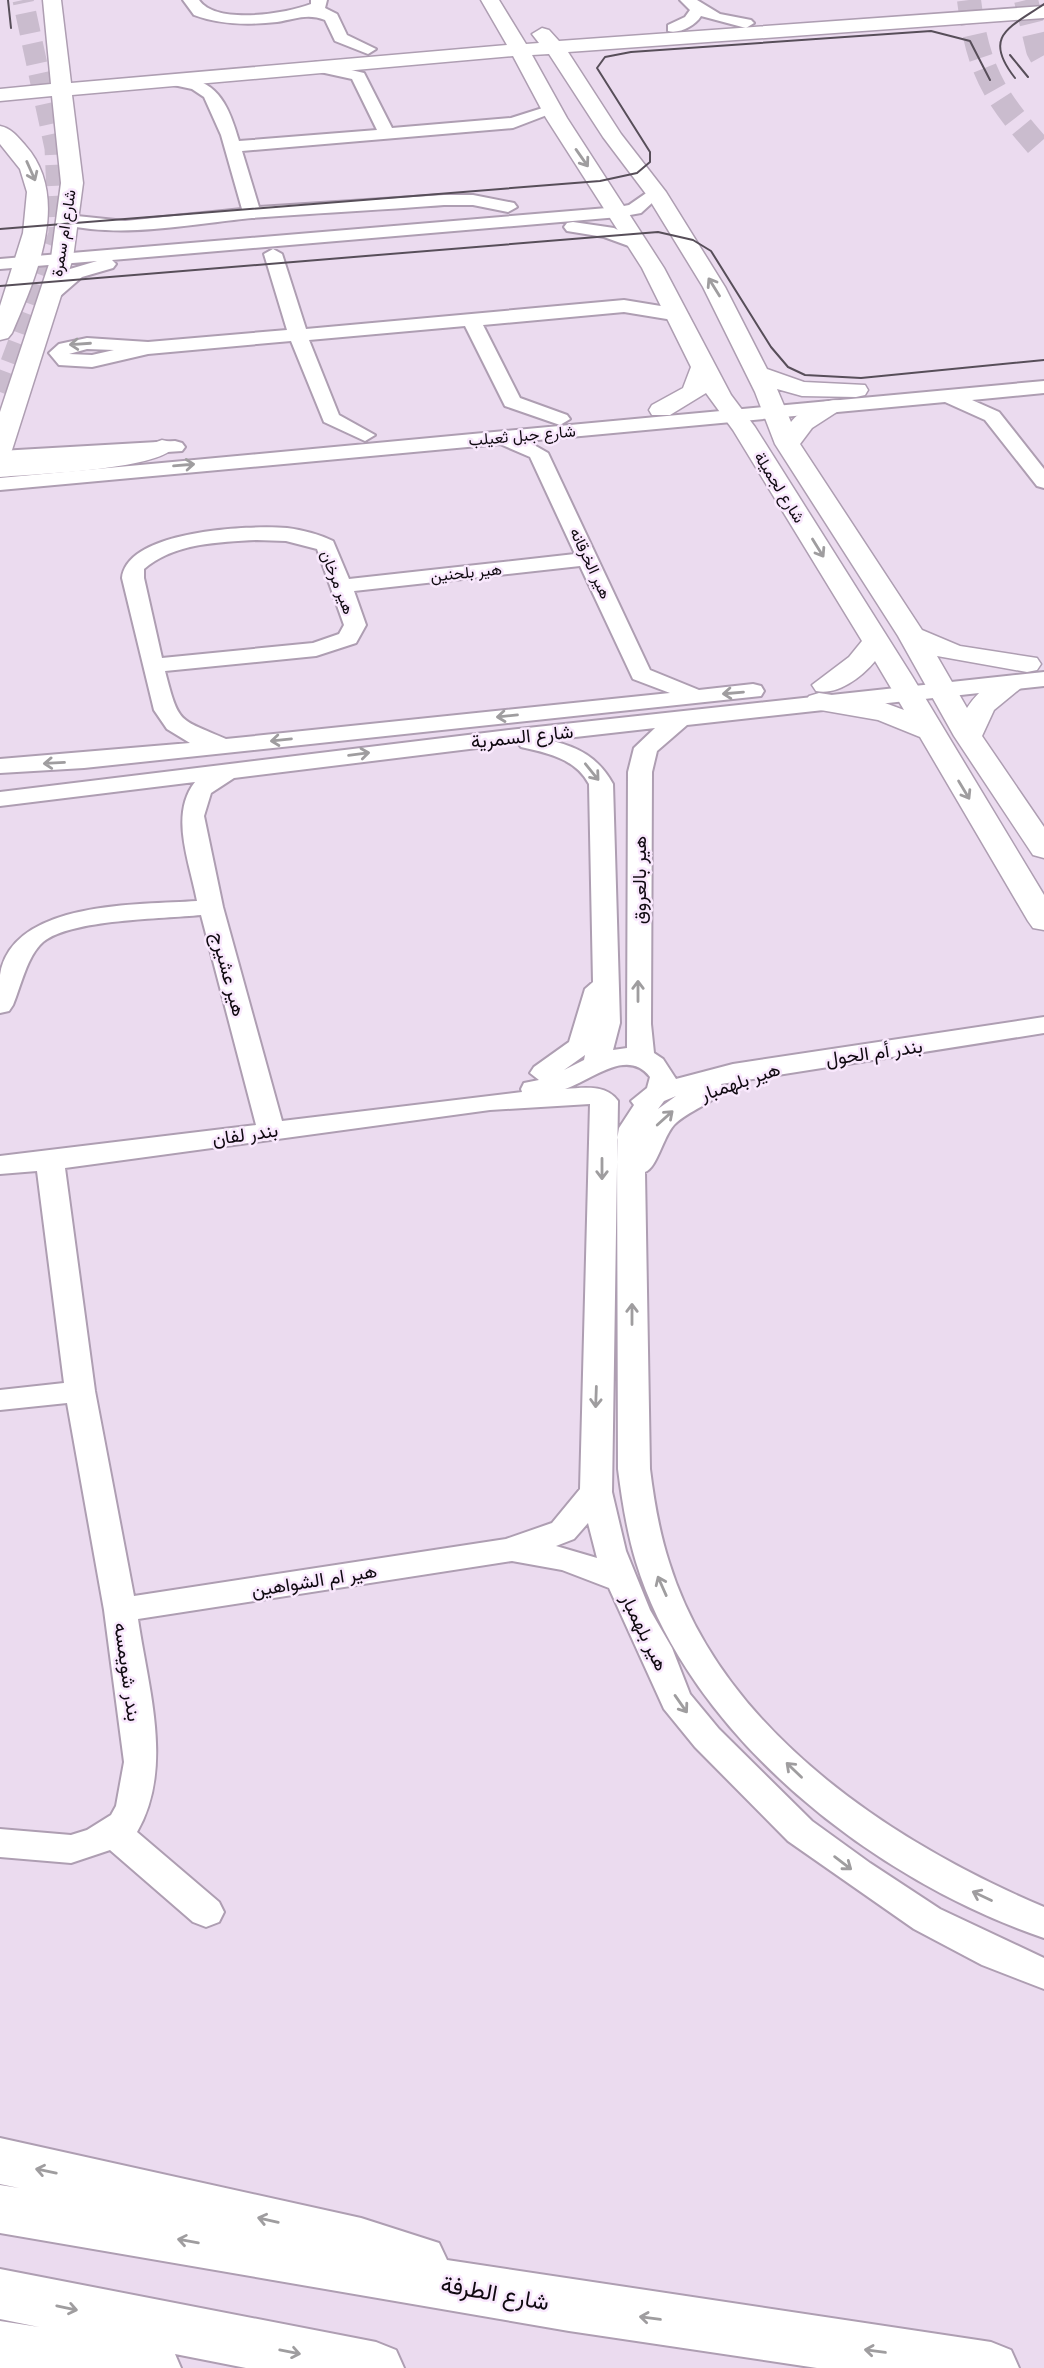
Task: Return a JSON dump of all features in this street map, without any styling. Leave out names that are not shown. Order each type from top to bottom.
[{"type":"main road","points":[[0,2161],[361,2242],[569,2306]]},
{"type":"main road","name":"شارع الطرفة","points":[[0,2209],[569,2306],[991,2368]]},
{"type":"main road","points":[[0,2294],[376,2368]]},
{"type":"main road","points":[[0,2347],[153,2368]]},
{"type":"street","name":"شارع ام سمرة","points":[[0,450],[53,293],[67,220],[71,164],[52,0]]},
{"type":"street","points":[[191,0],[199,12],[226,19],[299,14],[316,5],[332,17],[327,52]]},
{"type":"street","points":[[490,0],[531,39],[586,124],[596,132],[613,137]]},
{"type":"street","points":[[13,83],[233,64],[274,55],[746,23],[940,4],[1040,5]]},
{"type":"street","points":[[783,31],[831,21],[996,4]]},
{"type":"street","points":[[673,28],[691,20],[693,5],[718,18],[746,23]]},
{"type":"street","points":[[60,79],[118,84],[295,69],[341,58],[531,39],[611,44],[783,31],[1040,5]]},
{"type":"street","points":[[437,57],[531,39]]},
{"type":"street","name":"شارع لجميلة","points":[[531,39],[570,71],[613,137],[631,203],[637,244],[680,317],[702,369],[758,414],[912,636],[968,736],[1044,849]]},
{"type":"street","name":"شارع لجميلة","points":[[531,39],[533,73],[566,133],[727,309],[758,374],[758,414],[876,642],[1044,921]]},
{"type":"street","points":[[570,71],[582,55],[611,44]]},
{"type":"street","points":[[13,83],[58,50]]},
{"type":"street","points":[[327,52],[358,76],[387,134]]},
{"type":"street","points":[[295,69],[327,52],[388,61],[437,57],[489,58],[509,62],[533,73]]},
{"type":"street","points":[[358,76],[388,61]]},
{"type":"street","points":[[210,94],[220,82],[238,74]]},
{"type":"street","points":[[170,80],[199,87],[210,94],[232,146],[253,213]]},
{"type":"street","points":[[13,83],[43,108],[53,152],[71,164]]},
{"type":"street","points":[[67,116],[86,97],[118,84]]},
{"type":"street","points":[[232,146],[513,123],[552,110]]},
{"type":"street","points":[[513,123],[566,133]]},
{"type":"street","name":"شارع ام سمرة","points":[[0,132],[27,161],[37,186],[28,253],[0,333]]},
{"type":"street","points":[[63,251],[253,213],[444,200],[473,200],[508,207]]},
{"type":"street","points":[[0,248],[28,253],[63,251],[631,203]]},
{"type":"street","points":[[67,220],[114,226],[178,227],[508,207],[631,203]]},
{"type":"street","points":[[53,293],[76,274],[120,261],[273,254],[320,247],[558,226],[597,229],[637,244]]},
{"type":"street","points":[[0,264],[28,253]]},
{"type":"street","points":[[273,254],[298,335],[331,418],[365,435]]},
{"type":"street","points":[[148,348],[624,306],[648,297],[663,285]]},
{"type":"street","points":[[624,306],[680,317],[698,330],[758,414],[803,423],[834,406]]},
{"type":"street","points":[[471,320],[512,402],[561,425],[538,453],[495,431],[512,402]]},
{"type":"street","points":[[661,410],[694,392],[702,369]]},
{"type":"street","name":"شارع جبل ثعيلب","points":[[561,425],[661,410],[758,414],[856,390],[1044,372]]},
{"type":"street","points":[[758,374],[802,389],[856,390]]},
{"type":"street","name":"شارع جبل ثعيلب","points":[[0,484],[495,431],[758,414],[1044,387]]},
{"type":"street","points":[[992,416],[1008,390]]},
{"type":"street","points":[[947,396],[992,416],[1036,459],[1044,482]]},
{"type":"street","points":[[308,439],[331,418]]},
{"type":"street","points":[[8,424],[33,442],[91,452]]},
{"type":"street","name":"شارع جبل ثعيلب","points":[[0,457],[365,435],[495,431]]},
{"type":"street","points":[[0,469],[118,460],[142,456],[162,447]]},
{"type":"street","name":"هير الخرقانه","points":[[538,453],[590,559],[641,674]]},
{"type":"street","name":"هير مرخان","points":[[154,665],[334,645],[348,638],[355,625],[326,545],[304,535],[272,533],[161,547],[138,560],[133,578],[154,665],[167,716]]},
{"type":"street","name":"هير بلحنين","points":[[342,586],[590,559]]},
{"type":"street","points":[[912,636],[954,653],[1032,672]]},
{"type":"street","points":[[822,693],[859,663],[876,642]]},
{"type":"street","points":[[968,736],[978,708],[995,692],[1032,672]]},
{"type":"street","name":"شارع السمرية","points":[[0,799],[115,783],[231,757],[606,706],[702,696],[822,693],[1032,672]]},
{"type":"street","points":[[606,706],[630,694],[641,674],[666,686],[702,696]]},
{"type":"street","points":[[822,693],[885,712],[929,731]]},
{"type":"street","name":"شارع السمرية","points":[[0,766],[231,757],[509,737],[681,718],[822,693]]},
{"type":"street","points":[[83,761],[147,740],[158,732],[167,716],[179,730],[231,757],[201,789],[192,816],[169,794],[115,783]]},
{"type":"street","name":"هير بالعروق","points":[[655,1095],[663,1077],[646,1061],[638,1024],[640,772],[646,748],[653,739],[681,718]]},
{"type":"street","name":"هير بالعروق","points":[[509,737],[576,756],[597,773],[601,785],[607,1023],[594,1064]]},
{"type":"street","name":"هير عشيرج","points":[[192,816],[211,907],[271,1130]]},
{"type":"street","points":[[0,1005],[29,943],[47,929],[84,920],[211,907]]},
{"type":"street","name":"هير بالعروق","points":[[442,1109],[515,1085],[569,1057],[581,1046],[596,993],[607,979]]},
{"type":"street","name":"بندر أم الحول","points":[[599,1099],[629,1104],[733,1072],[1014,1032],[1044,1025]]},
{"type":"street","name":"بندر أم الحول","points":[[1014,1032],[1044,1031]]},
{"type":"street","name":"بندر أم الحول","points":[[594,1064],[611,1057],[646,1061],[686,1071],[733,1072]]},
{"type":"street","name":"بندر لفان","points":[[490,1102],[565,1080],[594,1064]]},
{"type":"street","name":"هير بلهمبار","points":[[594,1064],[583,1081],[599,1099],[596,1492],[620,1580],[676,1700],[707,1738],[800,1831],[927,1919],[995,1954],[1044,1974]]},
{"type":"street","name":"هير بلهمبار","points":[[632,1202],[647,1139],[666,1117],[696,1095],[737,1079],[789,1064]]},
{"type":"street","name":"هير بلهمبار","points":[[655,1095],[633,1128],[636,1495],[650,1558],[677,1622],[747,1722],[828,1802],[877,1838],[931,1870],[1044,1923]]},
{"type":"street","name":"بندر لفان","points":[[0,1165],[50,1161],[490,1102],[599,1099]]},
{"type":"street","name":"بندر شويمسه","points":[[0,1843],[71,1849],[99,1840],[123,1825],[132,1808],[141,1762],[120,1610],[80,1391],[50,1161]]},
{"type":"street","points":[[0,1400],[80,1391]]},
{"type":"street","name":"هير ام الشواهين","points":[[120,1610],[509,1550],[563,1531],[596,1492]]},
{"type":"street","name":"هير ام الشواهين","points":[[509,1550],[567,1559],[620,1580]]},
{"type":"street","points":[[112,1831],[206,1912]]},
{"type":"tunnel","points":[[0,392],[59,234],[55,148],[23,0]]},
{"type":"tunnel","points":[[969,0],[978,47],[992,84],[1013,117],[1044,153]]},
{"type":"tunnel","points":[[1026,0],[1038,50],[1044,61]]},
{"type":"tram line","points":[[8,0],[11,28]]},
{"type":"tram line","points":[[1015,78],[1005,64],[1000,42],[1011,27],[1044,4]]},
{"type":"tram line","points":[[0,229],[600,181],[637,173],[650,162],[650,152],[597,68],[605,57],[631,52],[931,31],[970,41],[990,80]]},
{"type":"tram line","points":[[1010,55],[1028,77]]},
{"type":"tram line","points":[[0,286],[658,232],[693,240],[711,251],[771,347],[788,367],[805,375],[861,378],[1044,360]]}]
